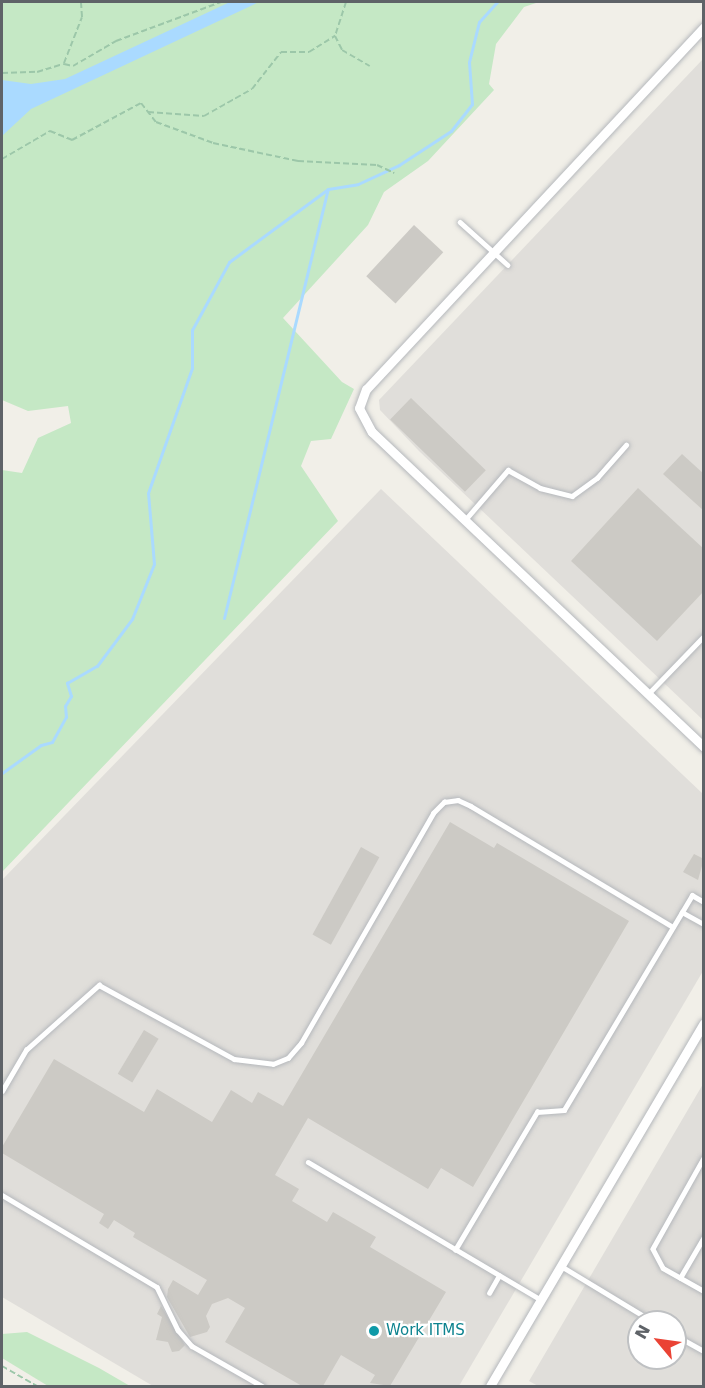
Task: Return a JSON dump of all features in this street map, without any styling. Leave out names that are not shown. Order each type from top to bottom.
[{"type":"street","points":[[704,27],[366,389],[359,408],[372,432],[704,747]]},
{"type":"street","points":[[495,1385],[541,1300],[704,1023]]},
{"type":"lane","points":[[460,222],[508,265]]},
{"type":"lane","points":[[465,520],[508,470],[540,488],[572,496],[597,478],[626,445]]},
{"type":"lane","points":[[648,694],[704,636]]},
{"type":"lane","points":[[2,1091],[26,1050],[99,985],[234,1059],[273,1064],[288,1058],[301,1043],[433,813],[444,802],[458,800],[471,806],[673,927]]},
{"type":"lane","points":[[455,1250],[537,1112],[564,1110],[692,895],[704,902]]},
{"type":"lane","points":[[682,912],[704,924]]},
{"type":"lane","points":[[704,1158],[652,1249],[663,1268],[704,1291]]},
{"type":"lane","points":[[308,1162],[541,1300]]},
{"type":"lane","points":[[2,1195],[157,1287],[178,1330],[192,1346],[262,1386]]},
{"type":"lane","points":[[680,1278],[704,1237]]},
{"type":"lane","points":[[561,1266],[634,1310]]},
{"type":"lane","points":[[489,1293],[499,1276]]},
{"type":"lane","points":[[687,1342],[704,1352]]},
{"type":"path","points":[[64,64],[76,36],[76,24],[82,17],[81,2]]},
{"type":"path","points":[[2,73],[37,72],[64,64],[73,66],[116,41],[221,2]]},
{"type":"path","points":[[148,112],[204,116],[252,89],[281,52],[309,52],[335,36],[346,2]]},
{"type":"path","points":[[335,36],[342,50],[370,66]]},
{"type":"path","points":[[2,159],[50,131],[72,140],[141,103],[156,122],[213,142],[298,161],[377,165],[394,173]]},
{"type":"path","points":[[2,1366],[37,1386]]},
{"type":"shaded area","points":[[703,59],[703,720],[419,451],[380,410],[379,400]]},
{"type":"shaded area","points":[[381,489],[703,794],[703,971],[459,1386],[153,1386],[2,1297],[2,880]]},
{"type":"shaded area","points":[[703,1084],[703,1386],[538,1386],[529,1381]]},
{"type":"green space","points":[[2,2],[539,2],[524,7],[496,44],[489,84],[494,90],[428,161],[384,192],[368,225],[283,318],[342,382],[354,389],[331,439],[311,441],[301,466],[338,521],[2,872],[2,470],[22,473],[38,438],[71,423],[68,406],[28,411],[2,400]]},
{"type":"green space","points":[[27,1332],[130,1386],[48,1386],[2,1358],[2,1334]]},
{"type":"water","points":[[230,2],[259,2],[31,109],[2,136],[2,80],[31,84],[65,79]]},
{"type":"building","points":[[414,225],[443,252],[396,303],[366,276]]},
{"type":"building","points":[[411,398],[486,470],[465,492],[390,420]]},
{"type":"building","points":[[682,454],[704,474],[704,511],[663,474]]},
{"type":"building","points":[[638,488],[704,549],[704,591],[657,641],[571,561]]},
{"type":"building","points":[[450,822],[494,848],[497,843],[629,921],[473,1187],[441,1168],[428,1189],[308,1118],[275,1175],[299,1189],[292,1201],[327,1222],[333,1212],[376,1237],[370,1247],[446,1292],[390,1386],[370,1383],[375,1375],[341,1355],[323,1386],[302,1386],[225,1342],[245,1308],[228,1298],[212,1304],[206,1316],[210,1327],[207,1332],[190,1337],[167,1297],[168,1289],[173,1280],[198,1295],[207,1280],[133,1237],[135,1233],[114,1220],[108,1229],[99,1223],[104,1214],[2,1153],[2,1147],[54,1059],[144,1112],[157,1089],[212,1122],[231,1090],[252,1103],[258,1092],[283,1106]]},
{"type":"building","points":[[361,847],[379,857],[331,945],[313,934]]},
{"type":"building","points":[[694,854],[704,859],[698,880],[683,872]]},
{"type":"building","points":[[144,1030],[159,1039],[132,1082],[118,1074]]},
{"type":"building","points":[[161,1306],[185,1345],[179,1351],[172,1352],[168,1342],[156,1340],[162,1317],[157,1314]]},
{"type":"waterway","points":[[2,773],[41,745],[52,742],[66,717],[65,706],[71,696],[67,683],[97,666],[132,619],[154,564],[148,493],[192,368],[192,330],[229,262],[328,189],[358,184],[399,165],[451,131],[472,104],[469,62],[479,22],[497,2]]},
{"type":"waterway","points":[[224,618],[328,189]]},
{"type":"place","name":"Work ITMS","points":[[374,1331]]}]
